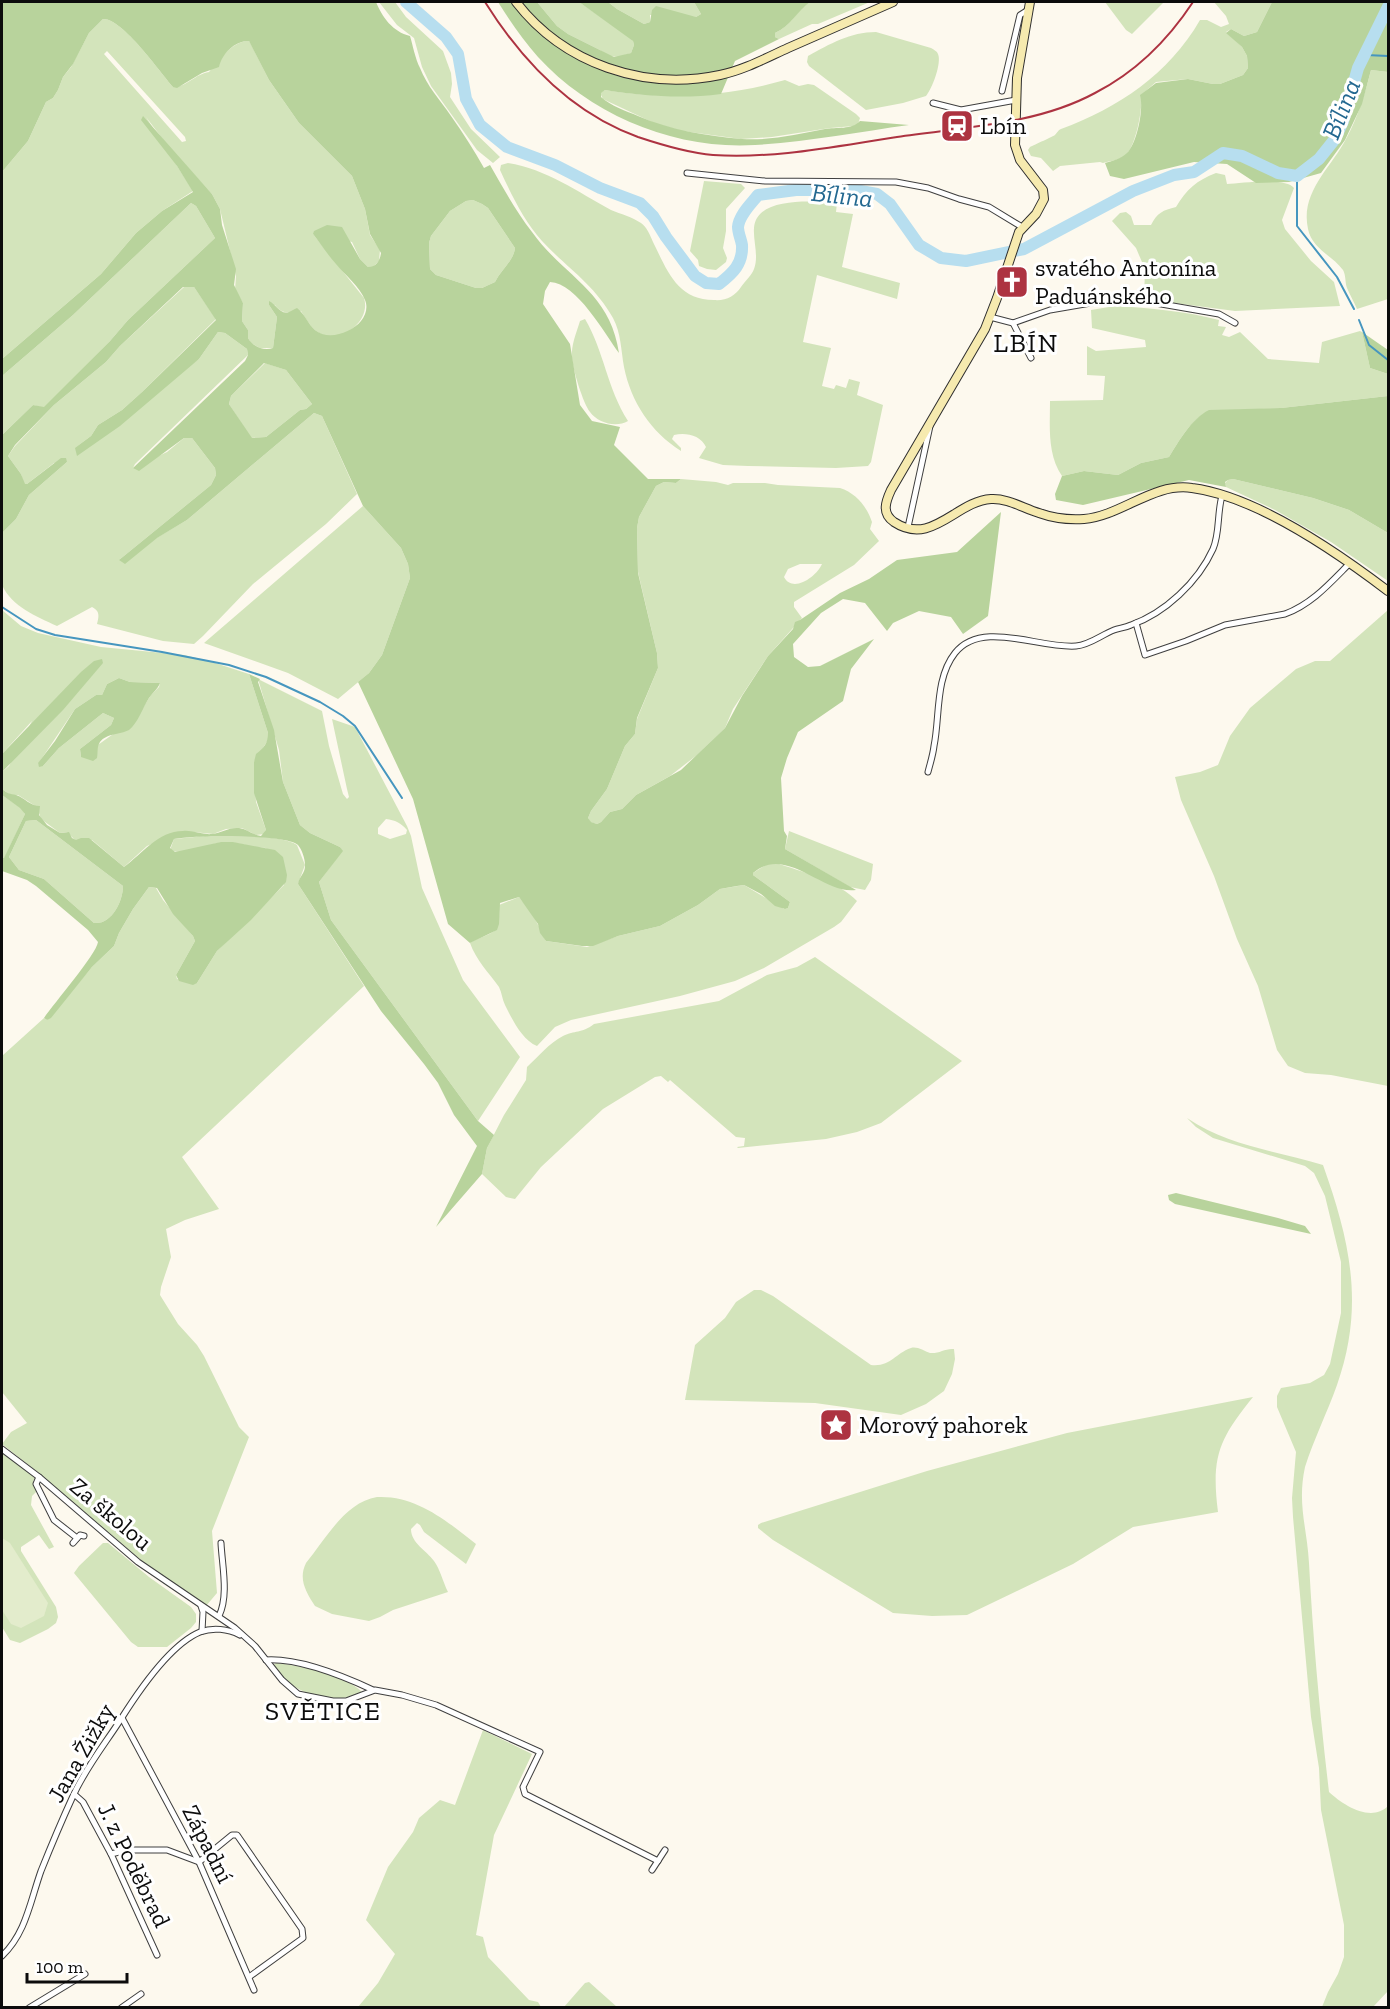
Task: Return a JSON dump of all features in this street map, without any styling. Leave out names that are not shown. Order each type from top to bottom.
[{"type":"street","points":[[516,2],[541,29],[587,60],[626,74],[651,79],[677,80],[721,75],[748,66],[893,2]]},
{"type":"street","points":[[1002,91],[1020,15],[1029,6]]},
{"type":"street","points":[[1029,6],[1016,100],[1014,139],[1017,153],[1043,190],[1044,199],[1036,214],[1022,226],[990,317],[886,501],[885,507],[889,518],[895,523],[908,527],[928,528],[937,526],[976,502],[991,499],[1013,503],[1041,514],[1086,519],[1171,488],[1190,487],[1248,505],[1297,530],[1389,591]]},
{"type":"street","points":[[933,103],[962,110],[1016,100]]},
{"type":"street","points":[[687,173],[765,181],[913,184],[989,207],[1022,226]]},
{"type":"street","points":[[990,317],[1013,323],[1050,310],[1108,300],[1144,301],[1219,314],[1235,323]]},
{"type":"street","points":[[1013,323],[1031,358]]},
{"type":"street","points":[[908,527],[931,421]]},
{"type":"street","points":[[927,772],[934,746],[943,677],[953,655],[967,641],[1016,637],[1041,644],[1077,646],[1092,642],[1113,630],[1136,623],[1180,594],[1198,573],[1216,541],[1218,509],[1222,496]]},
{"type":"street","points":[[1136,623],[1145,655],[1225,625],[1294,611],[1320,593],[1350,563]]},
{"type":"street","name":"Za školou","points":[[2,1449],[39,1477],[138,1562],[219,1616],[247,1638],[286,1685],[298,1694],[346,1701],[375,1690]]},
{"type":"street","points":[[39,1477],[36,1484],[54,1520],[75,1541],[81,1534],[84,1536]]},
{"type":"street","points":[[219,1616],[222,1609],[223,1592],[221,1543]]},
{"type":"street","points":[[200,1604],[203,1612],[202,1631],[223,1629],[247,1638]]},
{"type":"street","name":"Jana Žižky","points":[[2,1956],[13,1944],[24,1924],[41,1871],[74,1794],[92,1759],[150,1677],[184,1642],[202,1631]]},
{"type":"street","points":[[266,1660],[296,1664],[327,1672],[375,1690],[429,1702],[540,1752],[523,1789],[525,1794],[658,1861]]},
{"type":"street","name":"Západní","points":[[122,1718],[199,1862],[254,1990]]},
{"type":"street","name":"J. z Poděbrad","points":[[74,1794],[83,1802],[111,1854],[157,1955]]},
{"type":"street","points":[[111,1854],[127,1850],[167,1850],[199,1862],[232,1835],[237,1835],[302,1929],[303,1938],[249,1977]]},
{"type":"street","points":[[652,1870],[665,1850]]},
{"type":"street","points":[[29,2007],[85,1974]]},
{"type":"street","points":[[121,2007],[141,1994]]},
{"type":"green space","points":[[2,2],[376,2],[389,23],[398,31],[410,36],[426,81],[484,168],[490,165],[532,232],[596,299],[606,314],[614,332],[619,353],[589,310],[570,291],[550,282],[545,291],[543,304],[570,344],[580,405],[592,421],[620,427],[614,445],[648,479],[681,479],[676,483],[664,482],[656,486],[639,517],[637,528],[638,573],[657,653],[658,668],[637,718],[635,734],[625,746],[607,789],[591,811],[588,818],[591,822],[597,824],[601,822],[610,812],[622,809],[636,795],[681,770],[725,728],[742,696],[768,656],[793,629],[795,622],[897,560],[957,552],[1001,512],[988,616],[963,634],[951,617],[919,611],[893,623],[887,631],[865,603],[843,599],[821,613],[793,644],[794,657],[808,667],[820,666],[874,639],[851,669],[843,701],[798,732],[781,778],[784,831],[787,836],[785,849],[856,890],[843,890],[791,867],[778,864],[766,866],[753,875],[790,902],[788,908],[775,906],[761,894],[744,885],[720,889],[698,905],[660,926],[618,936],[593,946],[546,941],[540,933],[538,924],[519,897],[500,903],[497,930],[470,943],[448,924],[413,799],[358,682],[369,673],[382,655],[410,578],[408,564],[401,548],[363,506],[322,416],[314,413],[187,520],[157,538],[125,564],[119,560],[211,485],[216,475],[215,468],[192,438],[184,438],[139,471],[133,468],[245,361],[248,355],[247,349],[225,333],[218,332],[199,359],[120,426],[77,456],[75,448],[91,436],[98,425],[122,410],[142,392],[216,320],[194,287],[183,287],[106,362],[54,405],[15,445],[8,456],[25,484],[61,458],[66,458],[67,462],[29,495],[16,519],[2,533],[2,435],[33,405],[44,407],[128,320],[215,238],[196,206],[191,203],[73,315],[2,376],[2,359],[101,274],[136,233],[162,211],[193,192],[177,166],[141,120],[143,116],[212,194],[220,209],[222,225],[236,269],[234,285],[243,303],[242,321],[248,330],[250,341],[262,349],[273,348],[277,317],[269,301],[286,313],[297,308],[315,330],[326,335],[339,334],[351,329],[364,316],[366,305],[363,295],[313,234],[314,231],[327,225],[342,227],[360,259],[368,267],[378,263],[381,253],[370,234],[365,209],[352,176],[299,123],[269,80],[249,41],[238,43],[230,49],[223,57],[219,67],[202,73],[177,88],[173,87],[130,36],[111,21],[103,19],[89,33],[73,64],[63,77],[58,90],[53,98],[46,102],[28,141],[2,172]],"holes":[[[473,200],[488,208],[515,248],[512,257],[495,282],[482,288],[436,275],[430,269],[431,236],[450,211],[466,201]],[[264,363],[286,370],[312,404],[300,410],[266,437],[252,438],[229,404],[231,396]]]},
{"type":"green space","points":[[379,2],[395,2],[406,17],[443,51],[451,73],[450,97],[471,129],[500,157],[493,163],[477,150],[431,86],[422,67],[414,38],[397,25]]},
{"type":"green space","points":[[498,2],[537,2],[557,26],[568,34],[614,57],[631,53],[633,41],[579,2],[608,2],[644,24],[650,22],[652,10],[656,6],[696,17],[701,14],[694,2],[810,2],[775,33],[775,37],[779,39],[735,61],[721,94],[663,96],[605,90],[601,93],[601,97],[619,108],[676,129],[742,139],[773,138],[848,127],[860,121],[909,125],[755,145],[695,142],[666,135],[610,112],[560,78],[532,51]]},
{"type":"green space","points":[[537,2],[579,2],[631,38],[634,45],[631,53],[619,57],[608,56],[557,26]]},
{"type":"green space","points":[[608,2],[694,2],[701,14],[696,17],[650,15],[650,22],[644,24]]},
{"type":"green space","points":[[810,2],[870,2],[779,39],[775,37],[775,33]]},
{"type":"green space","points":[[1105,2],[1164,2],[1132,34],[1126,30]]},
{"type":"green space","points":[[1214,2],[1272,2],[1257,32],[1244,36],[1231,29],[1226,32],[1242,47],[1247,56],[1248,68],[1243,75],[1220,84],[1188,79],[1156,82],[1141,95],[1136,135],[1130,150],[1118,159],[1103,163],[1060,166],[1053,171],[1041,158],[1031,156],[1028,150],[1030,147],[1054,136],[1060,129],[1102,111],[1140,87],[1173,57],[1200,20],[1207,20],[1221,27],[1229,24],[1226,16]]},
{"type":"green space","points":[[1272,2],[1388,2],[1388,72],[1371,70],[1362,104],[1345,140],[1321,173],[1289,182],[1256,183],[1227,164],[1194,162],[1124,179],[1110,176],[1105,163],[1125,155],[1137,134],[1140,95],[1156,83],[1188,79],[1220,84],[1243,75],[1248,68],[1247,56],[1242,47],[1226,33],[1231,29],[1244,36],[1257,32]]},
{"type":"green space","points":[[103,19],[111,21],[130,36],[173,87],[183,85],[209,72],[237,44],[249,41],[269,80],[299,123],[352,176],[365,209],[370,235],[380,250],[379,261],[373,267],[368,267],[360,259],[352,242],[313,234],[364,298],[363,316],[358,324],[342,334],[323,335],[313,328],[301,311],[283,312],[275,305],[269,305],[277,317],[273,348],[260,348],[251,343],[248,330],[242,321],[243,303],[235,290],[236,276],[220,209],[212,194],[168,146],[146,117],[193,191],[162,211],[136,233],[101,274],[2,359],[2,172],[28,141],[46,102],[53,98],[58,90],[63,77],[71,67],[89,33]],"holes":[[[107,51],[185,137],[186,141],[182,142],[104,54]]]},
{"type":"green space","points":[[876,32],[931,48],[937,52],[938,69],[926,96],[866,110],[809,66],[807,62],[808,56],[840,40],[858,34]]},
{"type":"green space","points":[[1371,70],[1388,72],[1388,299],[1357,309],[1347,288],[1343,270],[1318,247],[1310,236],[1307,216],[1308,203],[1318,181],[1340,150],[1354,122]]},
{"type":"green space","points":[[785,80],[799,86],[814,85],[856,114],[860,118],[858,124],[772,137],[741,139],[682,131],[654,123],[603,99],[600,93],[605,90],[650,95],[695,95],[740,90]]},
{"type":"green space","points":[[508,163],[549,176],[611,210],[641,223],[648,231],[675,282],[691,295],[701,299],[722,300],[730,297],[752,274],[756,259],[754,228],[757,218],[765,210],[788,203],[837,203],[836,212],[853,214],[842,267],[900,283],[897,299],[817,275],[803,342],[831,348],[822,386],[834,389],[836,385],[846,388],[849,379],[860,382],[857,395],[883,405],[871,462],[868,466],[836,468],[723,465],[699,458],[706,447],[697,437],[688,434],[674,435],[672,439],[681,451],[660,435],[637,404],[627,380],[619,336],[613,318],[597,295],[551,251],[529,225],[500,170],[501,165]]},
{"type":"green space","points":[[1216,173],[1225,175],[1227,184],[1273,182],[1294,188],[1282,220],[1285,229],[1311,261],[1334,282],[1340,306],[1235,311],[1144,299],[1145,269],[1136,248],[1112,221],[1120,213],[1126,212],[1131,216],[1134,225],[1151,225],[1161,213],[1176,207],[1193,186]]},
{"type":"green space","points":[[704,181],[741,184],[745,188],[726,209],[723,248],[727,258],[726,262],[716,270],[699,266],[698,260],[690,251]]},
{"type":"green space","points":[[473,200],[488,208],[515,248],[512,257],[495,282],[482,288],[436,275],[430,269],[431,236],[450,211],[466,201]]},
{"type":"green space","points":[[191,203],[196,206],[215,238],[128,320],[44,408],[33,405],[2,435],[2,376],[73,315]]},
{"type":"green space","points":[[184,287],[194,287],[216,319],[142,392],[122,410],[98,425],[91,436],[75,448],[199,359],[218,332],[225,333],[247,349],[248,355],[133,468],[167,452],[184,438],[192,438],[215,468],[216,475],[211,485],[119,560],[187,520],[314,413],[322,416],[357,494],[326,524],[253,584],[194,644],[163,641],[97,624],[98,614],[92,607],[57,626],[25,610],[6,593],[1,581],[2,533],[16,519],[29,495],[67,462],[54,463],[24,484],[21,474],[8,456],[54,405],[106,362],[120,346]]},
{"type":"green space","points":[[1115,306],[1167,310],[1219,320],[1218,326],[1226,327],[1222,335],[1229,337],[1240,332],[1268,359],[1319,363],[1322,342],[1360,331],[1370,368],[1388,374],[1388,396],[1281,408],[1209,411],[1191,425],[1169,457],[1141,463],[1118,475],[1084,471],[1062,476],[1052,449],[1050,401],[1103,400],[1105,376],[1087,375],[1087,346],[1096,351],[1146,347],[1145,340],[1092,328],[1091,310]]},
{"type":"green space","points":[[585,319],[597,344],[615,396],[628,421],[623,423],[608,423],[593,416],[581,394],[572,353],[580,321]]},
{"type":"green space","points":[[1362,332],[1388,350],[1388,374],[1370,368]]},
{"type":"green space","points":[[265,363],[286,370],[312,404],[300,410],[266,437],[251,438],[229,404],[231,396]]},
{"type":"green space","points":[[1388,396],[1388,533],[1349,510],[1313,498],[1233,479],[1225,482],[1226,487],[1189,480],[1083,505],[1056,500],[1055,494],[1062,476],[1084,471],[1118,475],[1141,463],[1169,457],[1191,425],[1209,410],[1281,408]]},
{"type":"green space","points":[[681,479],[728,485],[765,483],[840,488],[851,493],[864,506],[872,522],[870,529],[879,541],[854,565],[794,602],[794,607],[802,618],[768,656],[733,709],[725,728],[697,755],[670,776],[636,795],[622,809],[610,812],[597,824],[590,822],[588,818],[607,789],[625,746],[635,734],[637,719],[658,668],[657,653],[638,572],[639,517],[656,486],[664,482],[676,483]],"holes":[[[800,564],[822,564],[810,578],[799,584],[788,582],[784,577],[788,569]]]},
{"type":"green space","points":[[1233,479],[1313,498],[1349,510],[1388,533],[1388,581],[1331,542],[1275,510],[1226,487],[1225,483]]},
{"type":"green space","points":[[363,506],[401,548],[408,564],[410,578],[382,655],[369,673],[338,699],[288,673],[204,643]]},
{"type":"green space","points":[[2,610],[21,626],[38,633],[101,647],[184,655],[209,661],[249,674],[268,733],[268,740],[254,762],[256,802],[266,830],[265,834],[256,835],[242,828],[226,829],[213,834],[184,831],[147,846],[124,867],[92,840],[76,841],[67,832],[60,833],[41,819],[37,807],[18,795],[12,796],[2,789],[2,772],[9,766],[32,721],[2,754]],"holes":[[[119,678],[130,682],[160,683],[137,717],[81,757],[80,749],[111,725],[114,718],[103,713],[59,748],[43,766],[38,764],[75,709],[96,695],[102,695],[107,684]]]},
{"type":"green space","points":[[1388,610],[1388,1086],[1331,1075],[1305,1073],[1288,1066],[1277,1050],[1258,986],[1181,800],[1175,777],[1200,772],[1218,765],[1230,736],[1250,708],[1296,669],[1315,661],[1330,661]]},
{"type":"green space","points":[[102,659],[103,663],[63,710],[2,772],[2,754],[81,672],[94,661]]},
{"type":"green space","points":[[249,674],[260,679],[258,682],[274,730],[283,782],[300,825],[310,833],[340,847],[343,851],[319,882],[331,920],[478,1121],[494,1135],[487,1148],[482,1174],[436,1227],[477,1146],[454,1115],[438,1083],[381,1011],[298,884],[305,865],[298,845],[290,841],[259,837],[218,836],[174,839],[170,848],[175,852],[221,842],[275,850],[283,857],[287,875],[286,882],[251,920],[217,951],[197,983],[193,985],[179,981],[176,975],[195,941],[193,936],[173,914],[157,888],[149,887],[133,909],[114,946],[92,967],[51,1018],[47,1020],[44,1018],[83,968],[98,942],[88,930],[36,886],[27,880],[2,871],[2,858],[25,814],[2,795],[2,789],[33,805],[40,806],[39,815],[47,825],[60,833],[69,832],[76,840],[89,838],[124,867],[158,839],[174,832],[212,834],[239,828],[261,836],[266,830],[254,793],[254,762],[256,754],[266,742],[268,733]],"holes":[[[36,820],[123,886],[121,899],[115,911],[106,920],[94,923],[44,879],[19,870],[9,857],[26,821]]]},
{"type":"green space","points":[[119,678],[130,682],[160,683],[132,727],[125,732],[101,740],[97,758],[93,761],[81,757],[80,749],[111,725],[114,718],[103,713],[59,748],[43,766],[39,767],[38,763],[75,709],[96,695],[102,695],[107,684]]},
{"type":"green space","points":[[258,679],[322,711],[329,746],[343,794],[347,799],[349,797],[332,719],[355,727],[407,826],[422,888],[463,980],[520,1057],[478,1121],[331,920],[319,882],[342,851],[340,847],[310,833],[300,825],[283,782],[279,750]],"holes":[[[386,819],[398,822],[407,830],[406,834],[390,839],[378,834],[378,828]]]},
{"type":"green space","points":[[2,795],[21,808],[25,814],[4,859],[2,857]]},
{"type":"green space","points":[[36,820],[123,886],[121,899],[115,911],[106,920],[94,923],[44,879],[19,870],[9,857],[26,821]]},
{"type":"green space","points":[[789,831],[873,864],[871,880],[865,890],[850,887],[785,849]]},
{"type":"green space","points":[[205,836],[279,839],[297,845],[305,865],[298,884],[364,986],[182,1157],[219,1209],[166,1229],[171,1257],[160,1295],[178,1324],[204,1356],[239,1427],[249,1437],[212,1531],[217,1593],[206,1606],[141,1560],[2,1444],[11,1432],[27,1423],[2,1392],[2,1056],[44,1018],[47,1020],[92,967],[114,946],[133,909],[149,887],[156,888],[193,936],[195,941],[176,975],[177,979],[197,983],[217,951],[284,885],[266,848],[224,842],[181,852],[170,850],[174,839]]},
{"type":"green space","points":[[776,863],[830,883],[857,901],[841,922],[764,968],[735,981],[680,996],[571,1020],[555,1027],[537,1046],[518,1028],[505,1005],[499,987],[479,961],[470,943],[494,931],[498,922],[499,905],[519,897],[533,916],[546,941],[587,947],[618,936],[660,926],[698,905],[720,889],[744,885],[784,909],[788,908],[790,902],[753,875],[767,864]]},
{"type":"green space","points":[[815,957],[962,1061],[881,1123],[857,1132],[826,1139],[738,1148],[744,1146],[745,1138],[736,1137],[670,1080],[668,1082],[661,1076],[655,1077],[603,1109],[541,1167],[515,1199],[506,1197],[482,1174],[487,1148],[526,1080],[527,1067],[558,1039],[594,1024],[719,1001],[767,975],[797,967]]},
{"type":"green space","points":[[1187,1118],[1219,1135],[1253,1147],[1323,1165],[1341,1220],[1347,1247],[1352,1301],[1346,1356],[1305,1467],[1302,1504],[1329,1792],[1349,1807],[1357,1810],[1374,1813],[1388,1806],[1388,1991],[1373,2007],[1322,2007],[1344,1957],[1344,1925],[1321,1810],[1319,1768],[1311,1717],[1293,1517],[1292,1498],[1296,1452],[1277,1407],[1277,1396],[1281,1388],[1310,1383],[1324,1375],[1330,1364],[1341,1313],[1341,1262],[1325,1196],[1314,1173],[1305,1166],[1213,1138]]},
{"type":"green space","points":[[1176,1193],[1305,1226],[1311,1234],[1175,1204],[1169,1200],[1168,1195]]},
{"type":"green space","points":[[754,1290],[761,1290],[773,1296],[871,1365],[888,1362],[911,1348],[930,1353],[954,1349],[952,1374],[944,1391],[926,1404],[901,1415],[815,1403],[685,1400],[695,1345],[725,1318],[736,1302]]},
{"type":"green space","points":[[1253,1397],[1232,1425],[1220,1450],[1216,1477],[1218,1512],[1133,1527],[1073,1564],[967,1615],[932,1616],[893,1613],[773,1540],[758,1528],[761,1523],[927,1471],[1067,1433]]},
{"type":"green space","points":[[2,1449],[39,1477],[36,1481],[33,1480],[37,1491],[32,1496],[31,1505],[54,1547],[49,1549],[39,1535],[21,1547],[21,1551],[56,1607],[58,1617],[56,1623],[48,1629],[20,1643],[10,1640],[2,1627]]},
{"type":"green space","points":[[377,1497],[405,1500],[418,1505],[454,1527],[476,1544],[466,1564],[424,1532],[417,1523],[411,1529],[413,1538],[436,1564],[448,1592],[393,1610],[369,1621],[332,1614],[315,1606],[303,1580],[306,1563],[345,1514],[366,1500]]},
{"type":"green space","points":[[2,1538],[10,1543],[48,1603],[44,1616],[21,1628],[11,1624],[2,1610]]},
{"type":"green space","points":[[103,1543],[108,1543],[149,1577],[191,1607],[196,1614],[196,1622],[191,1628],[167,1647],[138,1647],[131,1642],[74,1573]]},
{"type":"green space","points":[[276,1663],[333,1676],[344,1680],[362,1692],[350,1697],[338,1698],[313,1695],[290,1684],[280,1676],[272,1666]]},
{"type":"green space","points":[[483,1730],[532,1754],[494,1835],[476,1935],[483,1937],[488,1957],[529,2000],[538,2002],[541,2007],[358,2007],[378,1983],[395,1954],[366,1920],[388,1867],[413,1832],[419,1818],[440,1800],[455,1805]]},
{"type":"green space","points":[[589,1982],[617,2007],[564,2007],[585,1983]]},
{"type":"waterway","name":"Bílina","points":[[406,2],[446,37],[458,54],[466,99],[480,125],[507,147],[555,165],[600,188],[640,203],[653,216],[695,276],[706,283],[719,284],[733,272],[739,263],[742,252],[739,223],[758,195],[796,190],[855,190],[877,194],[890,204],[919,245],[941,258],[966,261],[1024,249],[1133,191],[1174,175],[1194,172],[1223,153],[1242,156],[1278,173],[1297,176],[1319,159],[1335,139],[1343,121],[1358,68],[1388,7]]},
{"type":"waterway","points":[[1366,55],[1388,56]]},
{"type":"waterway","points":[[1297,176],[1297,226],[1337,277],[1354,309]]},
{"type":"waterway","points":[[1359,320],[1369,345],[1388,360]]},
{"type":"waterway","points":[[2,607],[36,629],[55,635],[229,665],[266,677],[320,702],[355,726],[402,798]]},
{"type":"railway","points":[[485,2],[499,24],[532,64],[550,83],[591,114],[614,127],[666,146],[704,154],[736,156],[828,148],[999,123],[1072,104],[1110,85],[1137,65],[1162,42],[1193,2]]},
{"type":"place","name":"Lbín","points":[[957,126]]},
{"type":"place","name":"svatého Antonína Paduánského","points":[[1012,282]]},
{"type":"place","name":"Morový pahorek","points":[[836,1425]]},
{"type":"district","name":"LBÍN","points":[[1026,343]]},
{"type":"district","name":"SVĚTICE","points":[[323,1711]]}]
